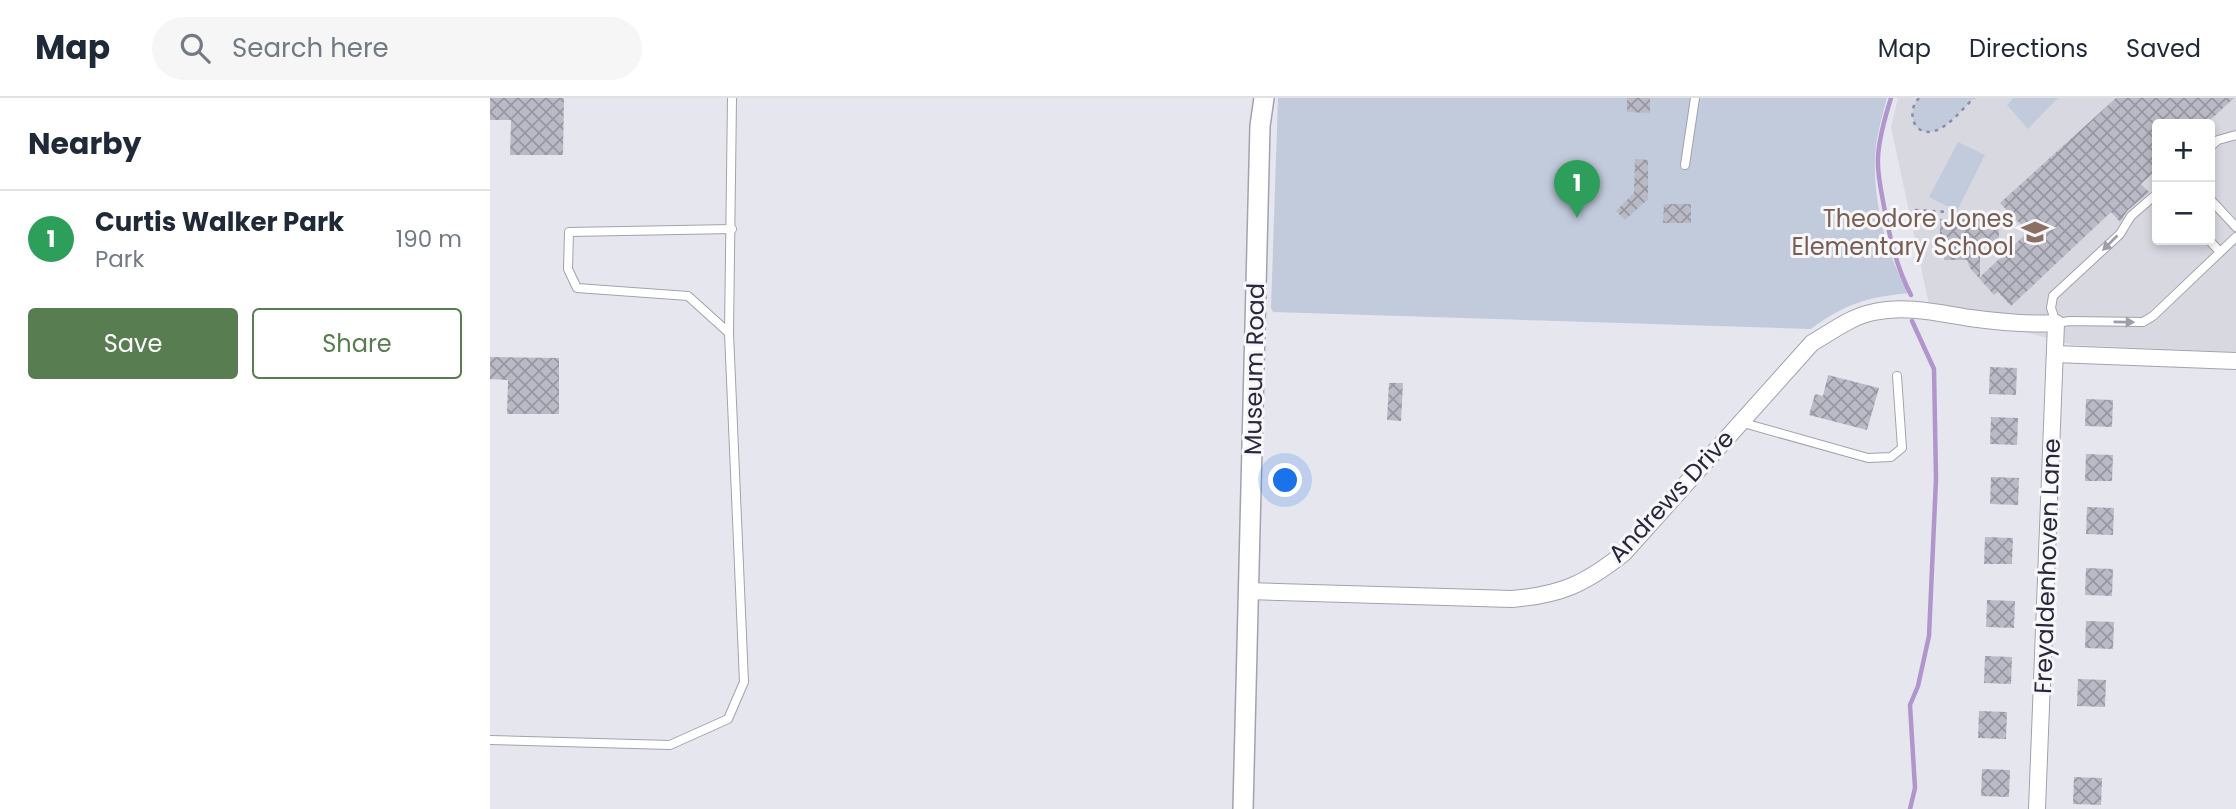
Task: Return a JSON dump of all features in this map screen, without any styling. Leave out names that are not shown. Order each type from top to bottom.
[{"type":"street","name":"Museum Road","points":[[1243,809],[1260,126],[1264,98]]},
{"type":"street","name":"Andrews Drive","points":[[1248,591],[1512,599],[1567,590],[1598,574],[1623,553],[1812,343],[1844,324],[1872,312],[1898,309],[2011,323],[2056,323]]},
{"type":"street","name":"Freyaldenhoven Lane","points":[[2037,809],[2056,323]]},
{"type":"street","points":[[2055,354],[2236,361]]},
{"type":"lane","points":[[490,740],[670,745],[728,719],[744,682],[729,333],[732,98]]},
{"type":"lane","points":[[1685,165],[1695,98]]},
{"type":"lane","points":[[2215,142],[2236,135]]},
{"type":"lane","points":[[2152,198],[2131,216],[2120,233],[2106,247],[2053,296],[2051,308],[2056,323],[2143,322],[2153,316],[2236,237]]},
{"type":"lane","points":[[2215,204],[2236,227]]},
{"type":"lane","points":[[729,333],[688,296],[577,288],[568,268],[569,232],[732,229]]},
{"type":"lane","points":[[2214,245],[2220,252]]},
{"type":"lane","points":[[1740,422],[1868,458],[1891,457],[1902,447],[1898,376]]},
{"type":"path","points":[[1919,98],[1911,109],[1911,117],[1920,130],[1929,132],[1944,126],[1973,98]]},
{"type":"path","points":[[1915,210],[1978,214]]},
{"type":"shaded area","points":[[1278,98],[1887,98],[1876,150],[1876,191],[1888,245],[1909,293],[1857,303],[1834,313],[1811,329],[1273,312]]},
{"type":"shaded area","name":"Theodore Jones Elementary School","points":[[1898,98],[2236,98],[2236,352],[2073,345],[2024,332],[1932,319],[1891,127]]},
{"type":"shaded area","points":[[1919,98],[1974,98],[1945,126],[1927,132],[1917,127],[1912,116]]},
{"type":"shaded area","points":[[2013,98],[2058,98],[2028,129],[2007,105]]},
{"type":"shaded area","points":[[1958,142],[1985,155],[1957,211],[1929,197]]},
{"type":"building","points":[[490,98],[564,98],[563,155],[510,155],[511,120],[490,120]]},
{"type":"building","points":[[1627,98],[1650,98],[1650,113],[1627,112]]},
{"type":"building","points":[[2116,98],[2234,98],[2211,119],[2152,119],[2152,174],[2141,184],[2149,192],[2127,211],[2120,222],[2111,212],[2011,306],[1998,292],[1994,295],[1970,268],[1967,260],[1944,260],[1944,255],[1940,255],[1940,219],[1980,219],[1980,229],[1999,229],[1999,241],[1980,241],[1980,277],[2028,232],[2000,203]]},
{"type":"building","points":[[1635,159],[1648,160],[1648,199],[1625,220],[1616,211],[1634,193]]},
{"type":"building","points":[[1664,204],[1691,204],[1691,223],[1663,223]]},
{"type":"building","points":[[490,357],[559,358],[559,414],[507,414],[508,380],[490,379]]},
{"type":"building","points":[[1990,367],[2017,368],[2016,395],[1989,394]]},
{"type":"building","points":[[1828,375],[1879,388],[1867,430],[1809,415],[1815,394],[1823,396]]},
{"type":"building","points":[[1389,383],[1403,383],[1401,421],[1387,420]]},
{"type":"building","points":[[2086,399],[2113,400],[2112,427],[2085,426]]},
{"type":"building","points":[[1991,417],[2018,418],[2017,445],[1990,444]]},
{"type":"building","points":[[2086,454],[2113,455],[2112,481],[2085,481]]},
{"type":"building","points":[[1991,477],[2019,478],[2018,505],[1990,504]]},
{"type":"building","points":[[2087,507],[2114,508],[2113,535],[2086,534]]},
{"type":"building","points":[[1985,537],[2013,538],[2012,564],[1984,564]]},
{"type":"building","points":[[2086,568],[2113,569],[2112,596],[2085,595]]},
{"type":"building","points":[[1987,600],[2015,601],[2014,628],[1986,627]]},
{"type":"building","points":[[2086,621],[2114,622],[2113,649],[2085,648]]},
{"type":"building","points":[[1985,656],[2012,657],[2011,684],[1984,683]]},
{"type":"building","points":[[2078,679],[2106,680],[2105,707],[2077,706]]},
{"type":"building","points":[[1979,711],[2007,712],[2006,739],[1978,738]]},
{"type":"building","points":[[1982,769],[2010,770],[2009,797],[1981,796]]},
{"type":"building","points":[[2074,777],[2102,778],[2101,805],[2073,804]]},
{"type":"waterway","points":[[1891,98],[1880,142],[1878,173],[1893,249],[1911,295]]},
{"type":"waterway","points":[[1910,809],[1915,788],[1910,705],[1918,686],[1929,636],[1936,479],[1934,369],[1912,321]]},
{"type":"place","name":"Curtis Walker Park","points":[[1577,218]]},
{"type":"place","name":"Theodore Jones Elementary School","points":[[2035,232]]}]
